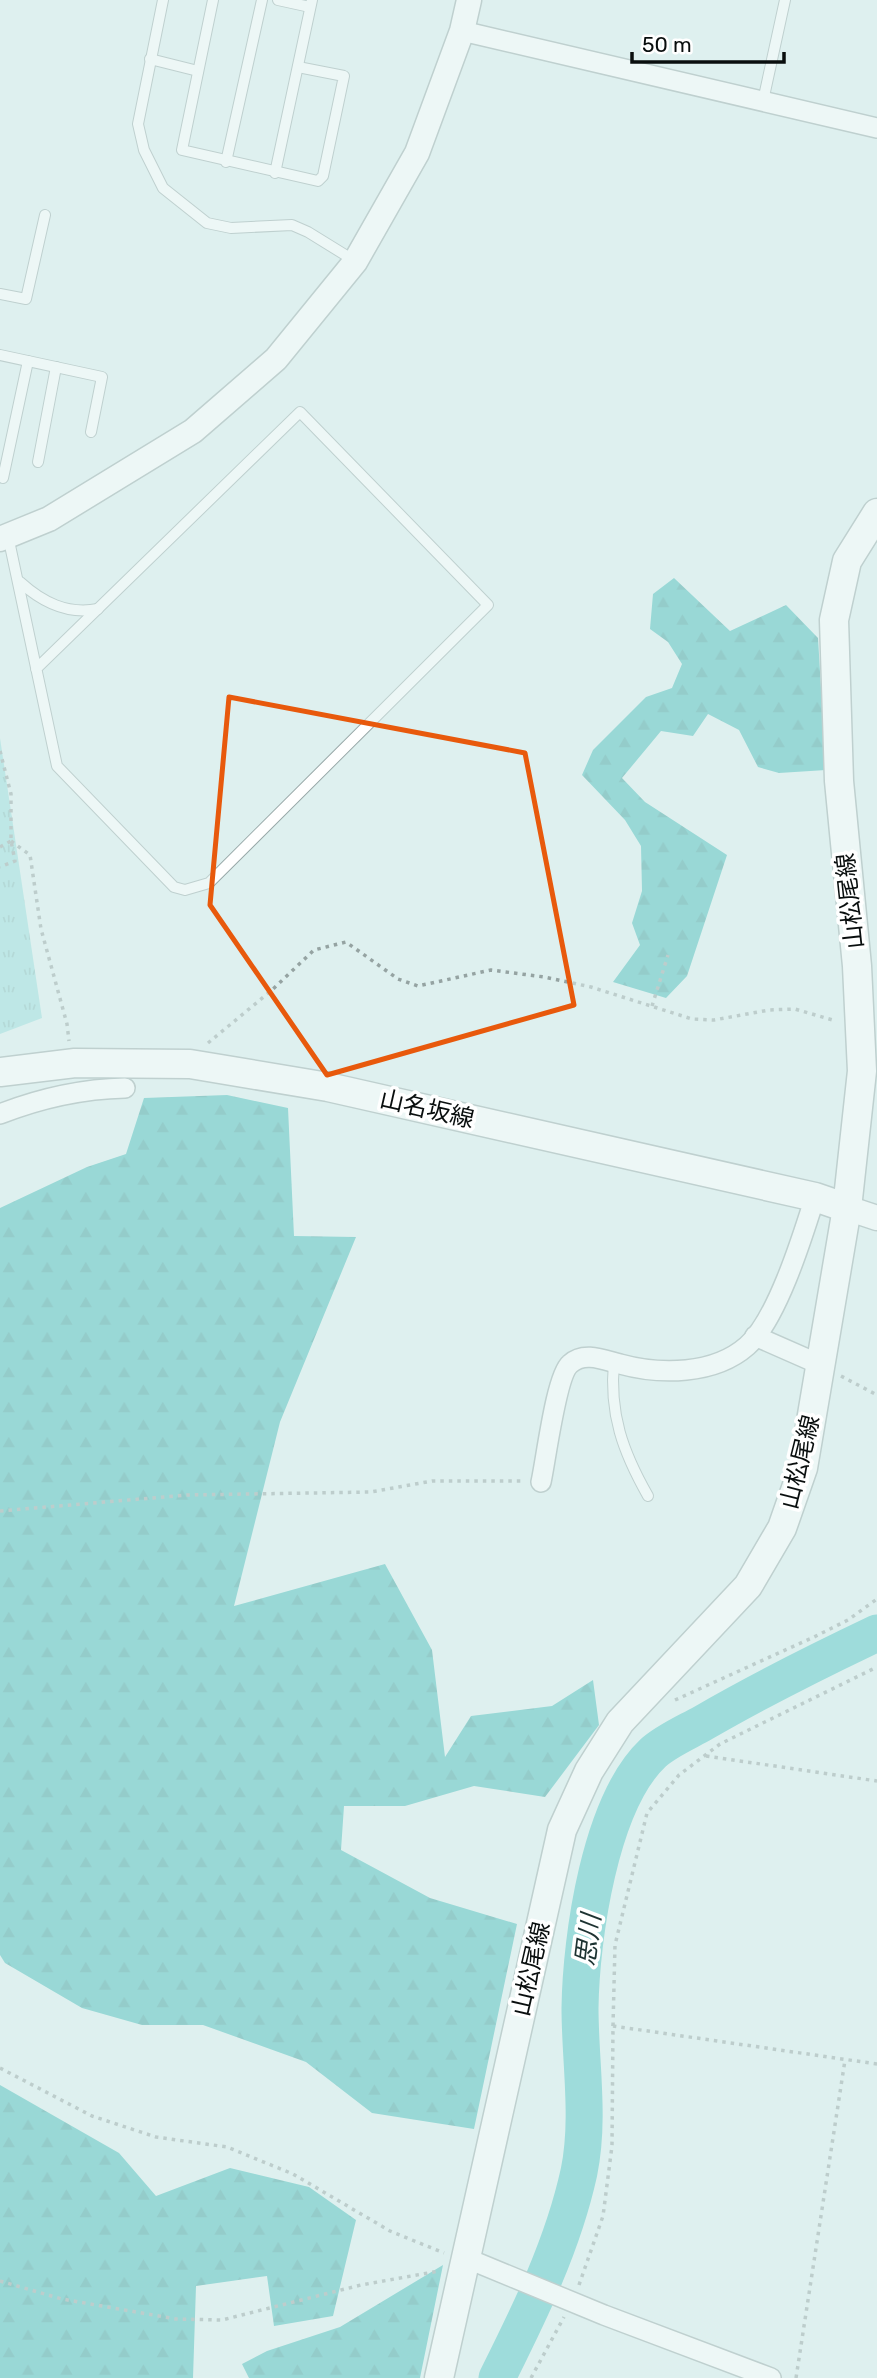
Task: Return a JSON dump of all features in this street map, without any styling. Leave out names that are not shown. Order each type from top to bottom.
[{"type":"main road","name":"山松尾線","points":[[439,2378],[562,1830],[589,1771],[620,1722],[748,1586],[782,1528],[803,1468],[847,1208],[858,1113],[861,1029],[867,965],[839,781],[834,620],[847,561],[877,513]]},
{"type":"main road","name":"山名坂線","points":[[0,1072],[75,1063],[190,1064],[328,1087],[815,1197],[847,1208]]},
{"type":"street","points":[[4,537],[49,519],[193,431],[275,359],[355,261],[417,153],[462,31],[470,0]]},
{"type":"street","points":[[462,31],[877,128]]},
{"type":"street","points":[[0,1114],[27,1104],[88,1089],[125,1088]]},
{"type":"street","points":[[541,1482],[560,1379],[570,1363],[589,1356],[656,1370],[699,1368],[730,1359],[750,1344],[794,1264],[815,1197]]},
{"type":"street","points":[[847,1208],[877,1218]]},
{"type":"street","points":[[755,1336],[821,1365]]},
{"type":"street","points":[[466,2258],[771,2378]]},
{"type":"lane","points":[[163,0],[138,124],[144,150],[163,188],[206,223],[231,228],[292,226],[308,232],[355,261]]},
{"type":"lane","points":[[213,0],[182,150],[318,181],[323,176],[344,76],[298,67]]},
{"type":"lane","points":[[226,162],[262,0]]},
{"type":"lane","points":[[275,173],[311,4],[278,0]]},
{"type":"lane","points":[[763,101],[785,0]]},
{"type":"lane","points":[[149,59],[198,71]]},
{"type":"lane","points":[[0,294],[26,299],[46,215]]},
{"type":"lane","points":[[0,355],[102,377],[91,432]]},
{"type":"lane","points":[[3,478],[28,361]]},
{"type":"lane","points":[[37,462],[56,367]]},
{"type":"lane","points":[[4,537],[20,582],[36,669],[57,766],[174,887],[185,890],[209,883],[488,605],[300,412],[36,669]]},
{"type":"lane","points":[[20,582],[34,594],[61,609],[98,609]]},
{"type":"lane","points":[[614,1362],[611,1392],[617,1433],[625,1455],[648,1496]]},
{"type":"path","points":[[0,751],[11,794],[11,841],[15,861],[0,867]]},
{"type":"path","points":[[0,847],[11,841]]},
{"type":"path","points":[[11,841],[30,855],[41,929],[67,1024],[69,1048]]},
{"type":"path","points":[[190,1064],[203,1047],[272,990],[314,950],[329,943],[346,942],[398,979],[418,985],[491,970],[556,979],[692,1019],[714,1020],[769,1010],[795,1009],[861,1029]]},
{"type":"path","points":[[652,1006],[668,955]]},
{"type":"path","points":[[821,1365],[877,1395]]},
{"type":"path","points":[[0,1511],[187,1495],[371,1492],[432,1481],[470,1478],[541,1482]]},
{"type":"path","points":[[642,1699],[662,1702],[685,1698],[848,1620],[877,1599]]},
{"type":"path","points":[[531,2378],[568,2300],[603,2216],[612,2146],[615,1945],[647,1813],[679,1775],[720,1744],[877,1667]]},
{"type":"path","points":[[704,1756],[877,1781]]},
{"type":"path","points":[[613,2026],[877,2064]]},
{"type":"path","points":[[796,2378],[845,2060]]},
{"type":"path","points":[[0,2068],[92,2116],[156,2137],[227,2147],[293,2174],[390,2231],[436,2251],[466,2258]]},
{"type":"path","points":[[0,2281],[88,2304],[176,2319],[222,2320],[361,2285],[433,2275],[466,2258]]},
{"type":"highlighted area","points":[[229,697],[525,753],[574,1005],[327,1075],[210,905]]},
{"type":"green space","points":[[674,578],[730,631],[786,605],[818,638],[826,770],[779,773],[758,767],[739,730],[708,714],[693,736],[661,731],[622,778],[645,802],[727,855],[687,976],[666,998],[613,982],[640,945],[632,923],[642,891],[641,846],[625,820],[582,775],[593,750],[646,697],[672,688],[682,664],[668,642],[650,629],[653,594]]},
{"type":"green space","points":[[0,738],[42,1018],[0,1034]]},
{"type":"green space","points":[[227,1095],[288,1108],[294,1236],[356,1237],[280,1422],[234,1606],[385,1564],[432,1650],[445,1757],[471,1716],[552,1706],[593,1680],[599,1725],[545,1797],[474,1786],[405,1806],[344,1806],[341,1850],[430,1898],[517,1924],[474,2129],[372,2113],[306,2062],[203,2025],[142,2025],[82,2008],[5,1963],[0,1955],[0,1208],[87,1167],[126,1154],[144,1098]]},
{"type":"green space","points":[[0,2085],[119,2153],[156,2196],[230,2168],[309,2187],[356,2220],[333,2316],[274,2326],[267,2276],[196,2286],[193,2378],[0,2378]]},
{"type":"green space","points":[[443,2265],[420,2378],[249,2378],[242,2364],[267,2351],[340,2327]]},
{"type":"waterway","name":"思川","points":[[497,2378],[555,2252],[579,2172],[584,2131],[580,2008],[584,1945],[597,1873],[619,1804],[635,1775],[653,1753],[664,1745],[768,1687],[877,1633]]}]
